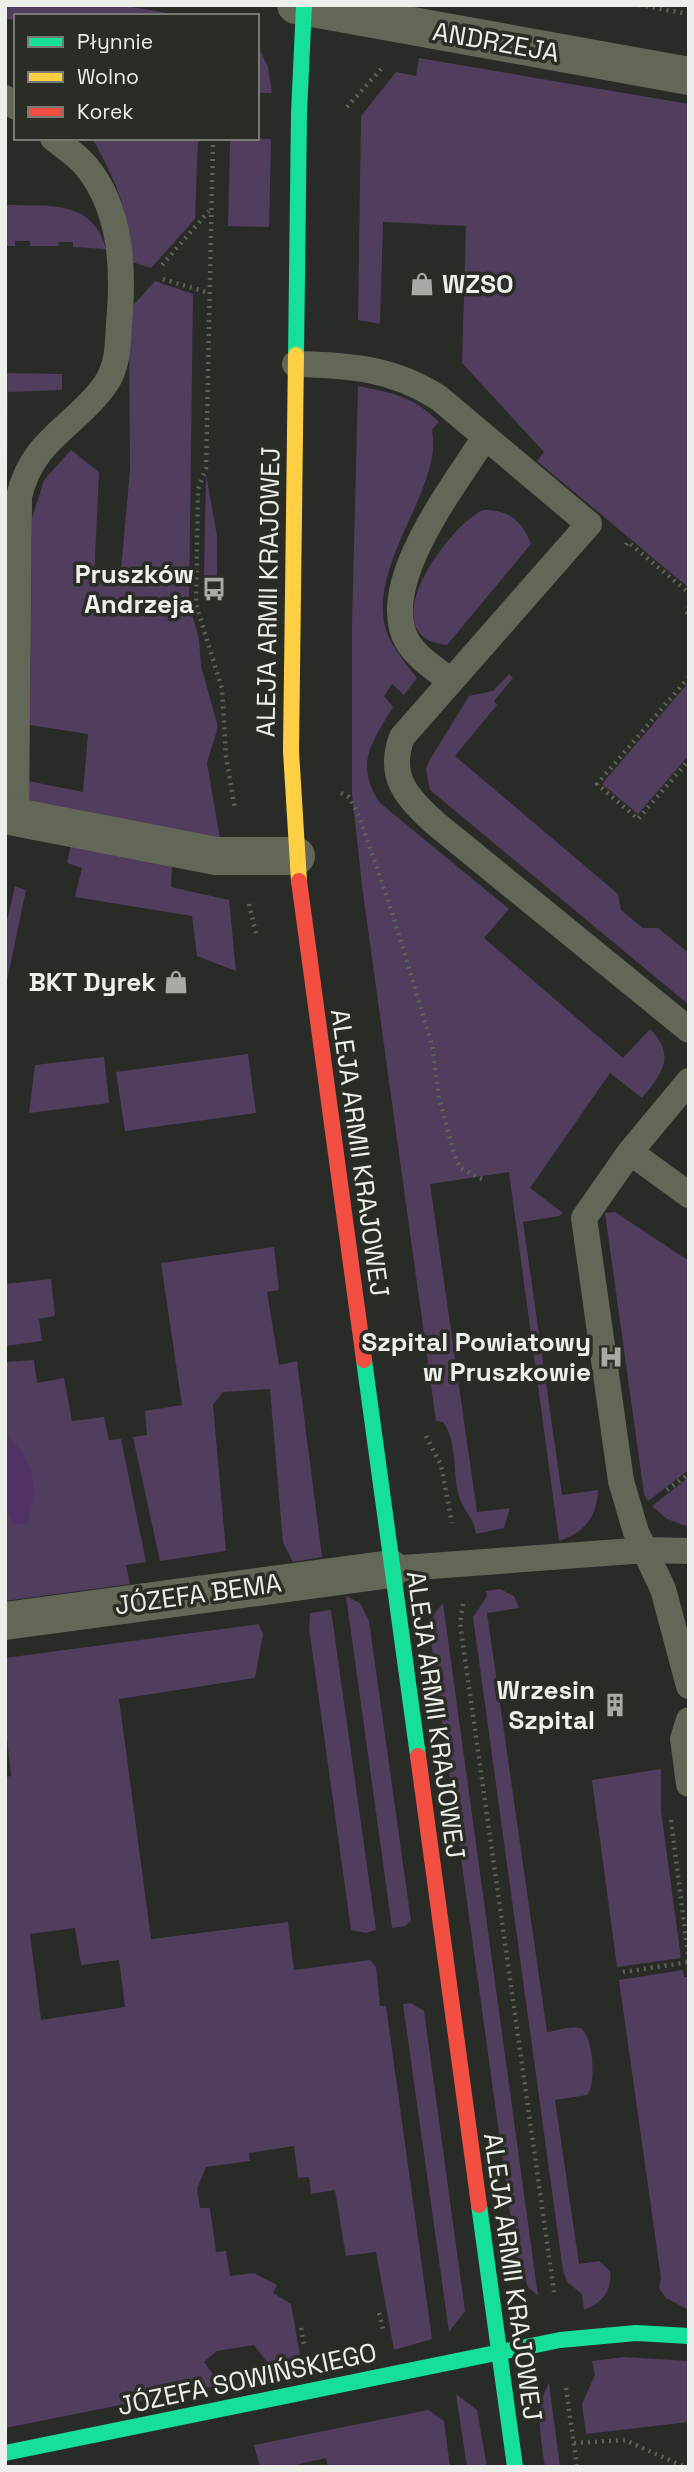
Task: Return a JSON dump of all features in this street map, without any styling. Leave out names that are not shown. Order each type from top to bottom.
[{"type":"street","name":"ANDRZEJA","points":[[302,6],[689,76]]},
{"type":"street","name":"ALEJA ARMII KRAJOWEJ","points":[[302,6],[291,751],[296,856],[515,2467]]},
{"type":"street","points":[[11,816],[216,856],[296,856]]},
{"type":"street","name":"JÓZEFA BEMA","points":[[5,1621],[391,1569]]},
{"type":"street","name":"JÓZEFA SOWIŃSKIEGO","points":[[5,2453],[560,2340],[636,2333],[689,2336]]},
{"type":"lane","points":[[11,816],[19,496],[28,465],[97,394],[112,373],[116,361],[120,314],[119,237],[102,191],[85,165],[55,140]]},
{"type":"lane","points":[[295,364],[362,367],[398,376],[439,398],[589,524],[402,737],[396,754],[396,766],[410,800],[689,1030]]},
{"type":"lane","points":[[452,681],[408,642],[398,604],[405,576],[427,531],[485,437]]},
{"type":"lane","points":[[689,1081],[630,1152],[584,1218],[621,1482],[629,1511],[663,1588],[689,1686]]},
{"type":"lane","points":[[630,1152],[689,1195]]},
{"type":"lane","points":[[391,1569],[646,1550],[689,1551]]},
{"type":"lane","points":[[689,1720],[683,1739],[689,1784]]},
{"type":"path","points":[[639,5],[689,14]]},
{"type":"path","points":[[338,112],[351,105],[385,64]]},
{"type":"path","points":[[213,140],[206,468],[198,489],[196,604],[222,689],[226,757],[236,818]]},
{"type":"path","points":[[152,276],[209,293]]},
{"type":"path","points":[[589,524],[621,551],[628,542],[689,593]]},
{"type":"path","points":[[689,607],[685,611],[689,614]]},
{"type":"path","points":[[689,677],[597,784],[638,819],[689,760]]},
{"type":"path","points":[[331,788],[349,797],[359,816],[392,912],[432,1045],[439,1098],[454,1154],[460,1168],[482,1179]]},
{"type":"path","points":[[463,1593],[460,1623],[554,2294]]},
{"type":"path","points":[[623,1972],[689,1962]]},
{"type":"path","points":[[565,2381],[577,2467]]},
{"type":"path","points":[[574,2443],[625,2440],[685,2467]]},
{"type":"shaded area","points":[[5,5],[121,5],[173,14],[14,14],[14,20],[5,19]]},
{"type":"shaded area","points":[[259,48],[268,67],[272,93],[259,93]]},
{"type":"shaded area","points":[[419,58],[689,104],[689,588],[537,461],[544,452],[462,363],[466,226],[383,222],[380,324],[358,320],[361,116],[396,72],[416,76]]},
{"type":"shaded area","points":[[271,139],[269,227],[228,226],[230,141]]},
{"type":"shaded area","points":[[93,140],[198,140],[195,219],[151,268],[132,262],[125,214],[107,167]]},
{"type":"shaded area","points":[[5,205],[52,206],[79,213],[91,221],[100,233],[106,249],[73,247],[73,242],[58,242],[59,246],[30,246],[30,241],[15,241],[15,246],[5,246]]},
{"type":"shaded area","points":[[155,281],[193,294],[189,602],[199,639],[201,666],[218,727],[207,763],[220,839],[27,803],[28,781],[83,792],[88,734],[30,725],[32,518],[44,480],[71,450],[99,472],[94,579],[120,581],[130,470],[129,310]]},
{"type":"shaded area","points":[[5,373],[62,374],[62,390],[8,392],[5,704]]},
{"type":"shaded area","points":[[358,386],[391,393],[410,401],[439,422],[432,430],[432,455],[427,478],[392,562],[383,598],[387,633],[417,678],[404,695],[392,684],[384,696],[393,707],[378,731],[369,754],[367,765],[372,789],[380,803],[509,909],[484,938],[623,1058],[650,1029],[663,1047],[664,1064],[661,1072],[642,1098],[610,1073],[530,1188],[563,1213],[523,1222],[562,1495],[598,1490],[595,1508],[588,1522],[576,1533],[559,1541],[509,1172],[430,1184],[477,1512],[510,1508],[504,1528],[476,1534],[458,1493],[451,1438],[443,1422],[436,1421],[362,886],[352,794],[352,625]]},
{"type":"shaded area","points":[[206,474],[217,536],[217,576],[204,576]]},
{"type":"shaded area","points":[[483,510],[500,512],[513,518],[523,528],[531,544],[447,645],[424,638],[414,623],[414,603],[422,580],[452,537],[468,520]]},
{"type":"shaded area","points":[[509,674],[513,678],[494,701],[497,705],[455,756],[618,894],[621,910],[643,928],[658,928],[689,953],[689,1005],[430,790],[426,770],[429,761],[469,696],[493,691]]},
{"type":"shaded area","points":[[689,682],[689,755],[638,814],[602,784]]},
{"type":"shaded area","points":[[71,845],[172,866],[171,887],[229,900],[236,971],[197,956],[192,916],[75,897],[82,868],[67,863]]},
{"type":"shaded area","points":[[15,886],[26,890],[5,990],[5,929]]},
{"type":"shaded area","points":[[248,1054],[256,1113],[125,1131],[116,1072]]},
{"type":"shaded area","points":[[104,1057],[109,1103],[29,1113],[35,1065]]},
{"type":"shaded area","points":[[615,1212],[689,1261],[689,1470],[648,1501],[644,1494],[605,1213]]},
{"type":"shaded area","points":[[274,1247],[279,1290],[267,1292],[279,1365],[297,1361],[322,1557],[293,1562],[283,1543],[270,1389],[223,1392],[213,1405],[226,1551],[160,1561],[133,1437],[147,1435],[145,1411],[182,1405],[161,1263]]},
{"type":"shaded area","points":[[51,1279],[55,1316],[39,1319],[42,1341],[5,1346],[5,1284]]},
{"type":"shaded area","points":[[34,1360],[37,1383],[64,1378],[72,1421],[104,1417],[109,1440],[121,1439],[146,1562],[126,1565],[130,1584],[5,1601],[5,1362]]},
{"type":"shaded area","points":[[5,1434],[23,1455],[32,1475],[33,1498],[27,1524],[14,1524],[5,1508]]},
{"type":"shaded area","points":[[689,1477],[689,1527],[667,1519],[652,1506]]},
{"type":"shaded area","points":[[500,1589],[514,1596],[519,1608],[487,1613],[547,2032],[580,2028],[591,2049],[593,2071],[587,2095],[555,2100],[579,2264],[599,2261],[610,2271],[610,2284],[605,2295],[584,2310],[582,2294],[567,2282],[563,2271],[473,1617],[487,1596],[486,1591]]},
{"type":"shaded area","points":[[346,1596],[360,1603],[369,1621],[411,1921],[405,1926],[392,1928]]},
{"type":"shaded area","points":[[443,1603],[538,2296],[528,2287],[516,2256],[430,1634],[434,1614]]},
{"type":"shaded area","points":[[331,1610],[376,1930],[366,1933],[351,1930],[309,1628],[310,1613]]},
{"type":"shaded area","points":[[259,1624],[263,1634],[255,1678],[119,1699],[151,1939],[288,1922],[294,1970],[370,1960],[376,1967],[380,2006],[386,2006],[432,2339],[394,2350],[376,2252],[346,2256],[335,2190],[311,2194],[309,2177],[298,2178],[294,2146],[249,2153],[250,2161],[206,2167],[197,2189],[200,2208],[210,2208],[216,2252],[226,2251],[230,2276],[254,2273],[277,2285],[273,2293],[291,2304],[302,2367],[275,2373],[254,2345],[217,2351],[204,2362],[221,2385],[5,2428],[5,1777],[11,1776],[5,1720],[5,1658]],"holes":[[[75,1928],[81,1965],[119,1960],[125,2007],[41,2020],[30,1934]]]},
{"type":"shaded area","points":[[661,1769],[661,1811],[681,1958],[617,1967],[592,1780]]},
{"type":"shaded area","points":[[683,1970],[684,1977],[689,1977],[689,2310],[666,2298],[659,2288],[661,2278],[619,1980]]},
{"type":"shaded area","points":[[411,2003],[424,2011],[465,2311],[449,2332],[403,2004]]},
{"type":"shaded area","points":[[624,2357],[689,2361],[689,2422],[586,2434],[582,2404],[595,2375],[592,2361]]},
{"type":"shaded area","points":[[549,2383],[560,2467],[545,2467],[542,2445],[541,2403]]},
{"type":"shaded area","points":[[456,2394],[477,2410],[487,2467],[467,2467]]},
{"type":"shaded area","points":[[428,2410],[444,2421],[450,2467],[328,2467],[326,2458],[286,2467],[260,2467],[254,2445]]},
{"type":"traffic: fast","points":[[296,355],[299,113],[304,5]]},
{"type":"traffic: fast","points":[[364,1360],[418,1756]]},
{"type":"traffic: fast","points":[[479,2205],[515,2467]]},
{"type":"traffic: fast","points":[[5,2453],[560,2340],[636,2333],[689,2336]]},
{"type":"traffic: slow","points":[[296,355],[291,751],[299,881]]},
{"type":"traffic: jam","points":[[299,881],[364,1360]]},
{"type":"traffic: jam","points":[[418,1756],[479,2205]]},
{"type":"place","name":"WZSO","points":[[422,284]]},
{"type":"place","name":"Pruszków Andrzeja","points":[[214,589]]},
{"type":"place","name":"BKT Dyrek","points":[[176,982]]},
{"type":"place","name":"Szpital Powiatowy w Pruszkowie","points":[[611,1357]]},
{"type":"place","name":"Wrzesin Szpital","points":[[615,1705]]}]
